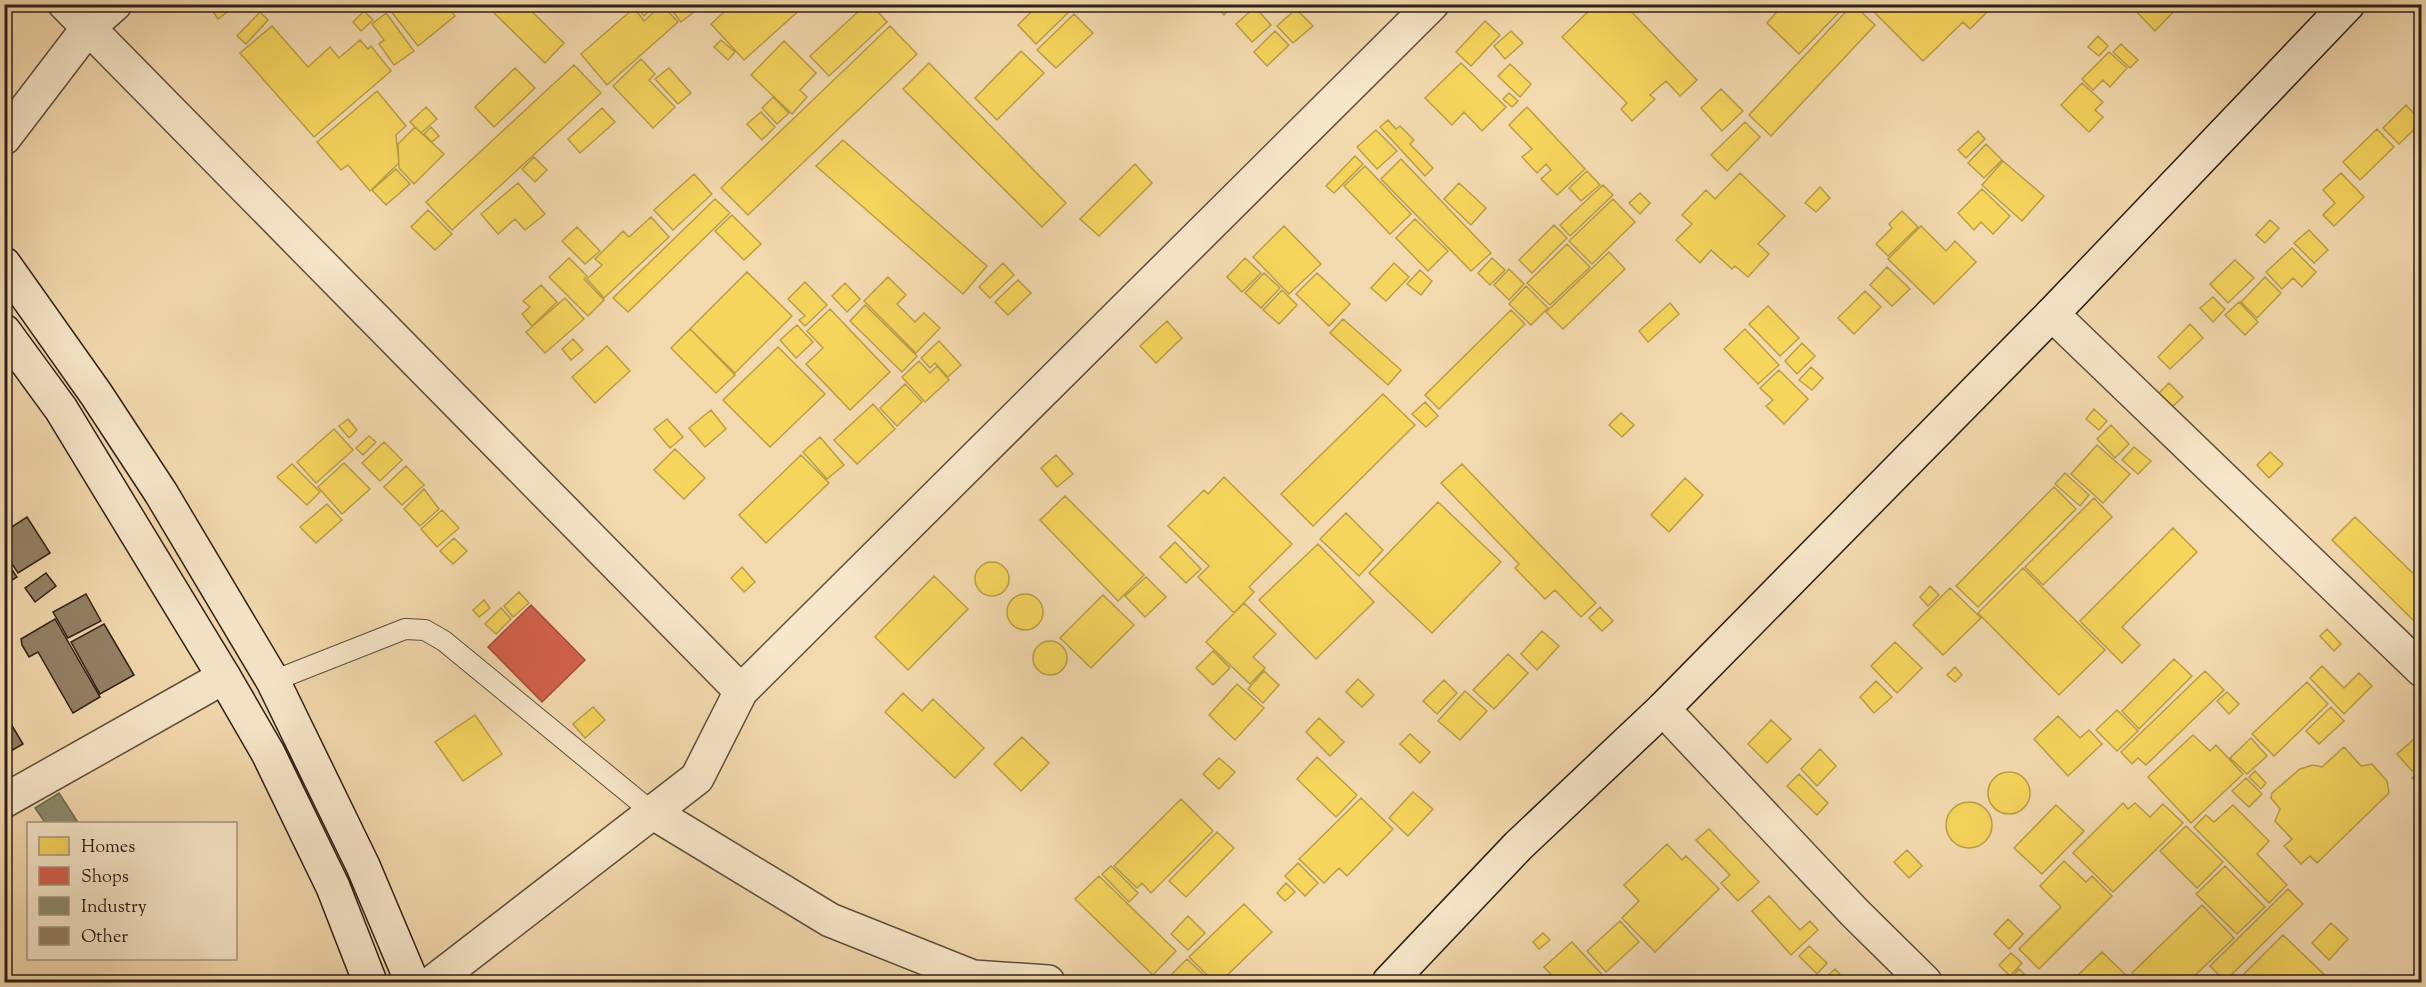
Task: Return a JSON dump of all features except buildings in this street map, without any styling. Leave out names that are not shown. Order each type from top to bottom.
[{"type":"street","points":[[65,4],[741,691]]},
{"type":"street","points":[[4,138],[88,28],[116,4]]},
{"type":"street","points":[[433,982],[697,778],[741,691],[1432,4]]},
{"type":"street","points":[[1389,982],[1518,846],[1663,709],[2052,314],[2348,4]]},
{"type":"street","points":[[4,264],[96,394],[161,493],[273,681],[363,866],[412,982]]},
{"type":"street","points":[[2052,314],[2421,670]]},
{"type":"street","points":[[4,332],[61,409],[268,753],[323,867],[370,982]]},
{"type":"street","points":[[4,801],[224,677]]},
{"type":"street","points":[[1663,709],[1855,913],[1925,982]]},
{"type":"street","points":[[651,812],[830,920],[973,977],[1048,982]]},
{"type":"lane","points":[[273,681],[405,629],[425,630],[444,641],[651,812]]}]
